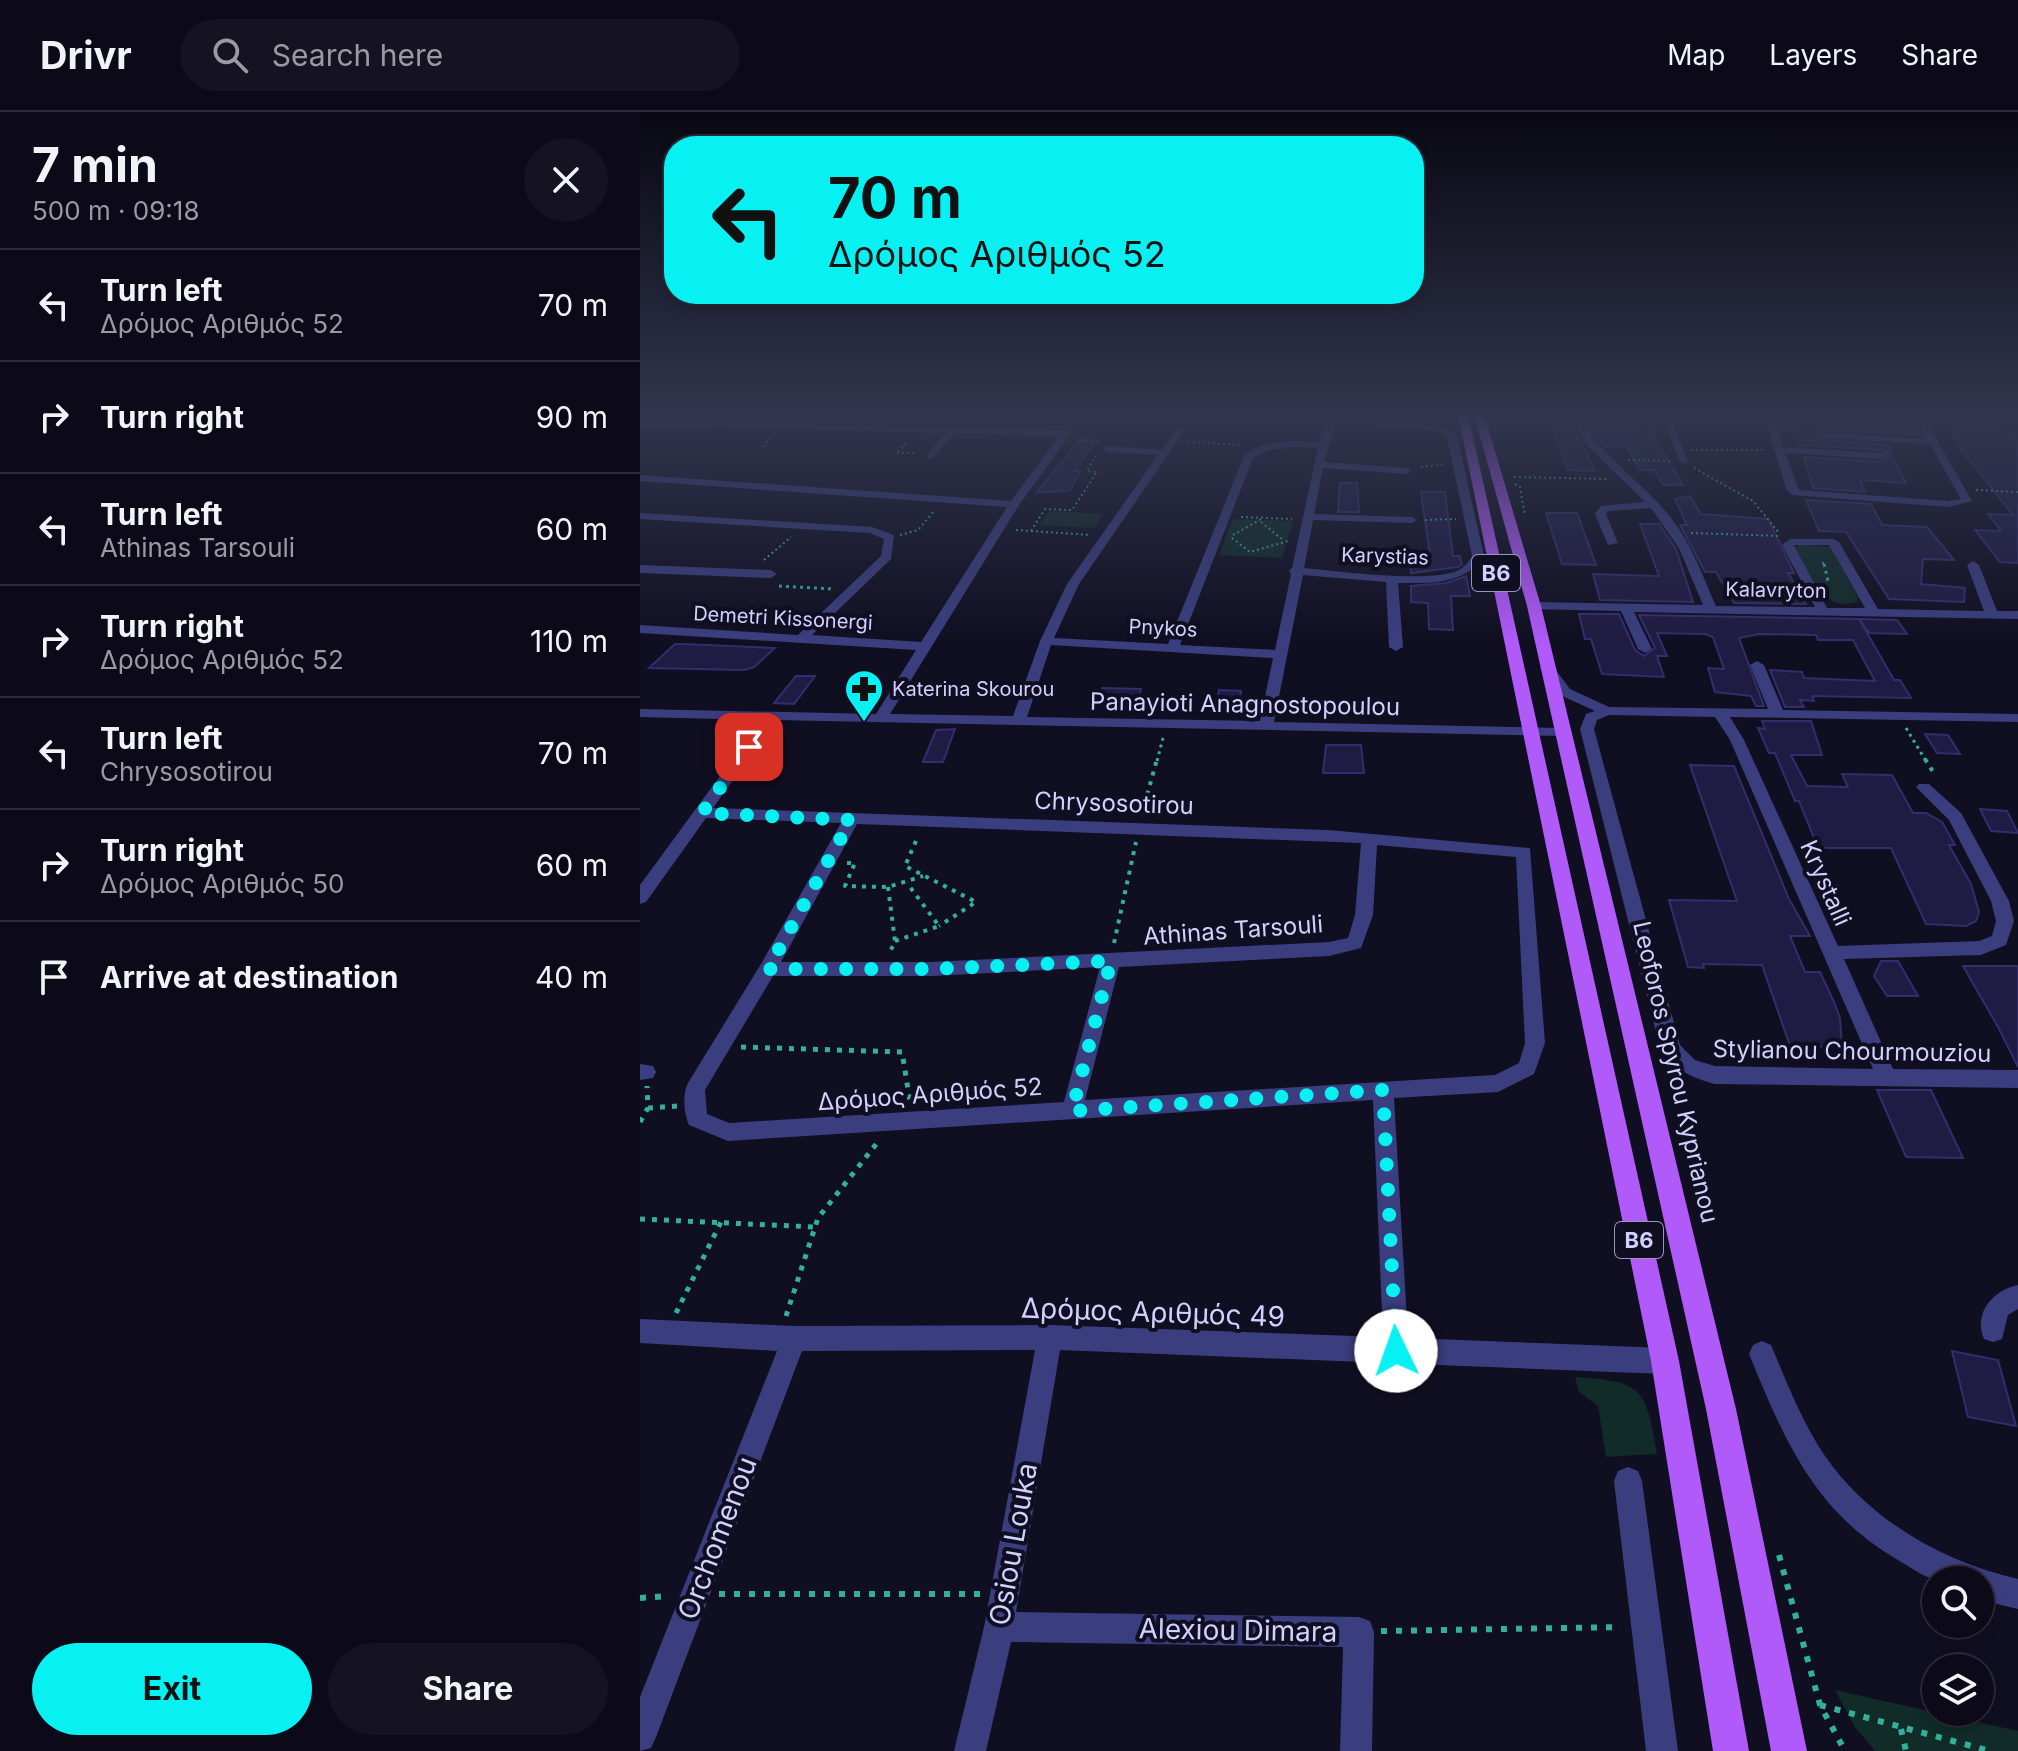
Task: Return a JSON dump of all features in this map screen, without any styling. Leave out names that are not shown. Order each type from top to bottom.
[{"type":"main road","name":"B6","points":[[1479,490],[1665,1361],[1731,1751]]},
{"type":"main road","name":"Leoforos Spyrou Kyprianou","points":[[1501,490],[1534,606],[1721,1409],[1789,1751]]},
{"type":"main road","points":[[1782,1710],[1806,1751]]},
{"type":"street","points":[[820,490],[1014,504]]},
{"type":"street","points":[[879,720],[1024,490]]},
{"type":"street","points":[[1018,722],[1046,641],[1073,584],[1138,490]]},
{"type":"street","points":[[1172,649],[1236,490]]},
{"type":"street","points":[[1266,726],[1278,654],[1314,490]]},
{"type":"street","points":[[1464,490],[1470,518]]},
{"type":"street","points":[[1639,490],[1675,532],[1711,609]]},
{"type":"street","points":[[1793,490],[1960,503],[1967,501],[1964,490]]},
{"type":"street","points":[[1612,543],[1600,514],[1605,508],[1654,505]]},
{"type":"street","points":[[640,516],[872,530],[890,537],[887,557],[802,638]]},
{"type":"street","points":[[1308,518],[1412,520]]},
{"type":"street","name":"Karystias","points":[[1295,571],[1392,577],[1457,575],[1472,567],[1478,556],[1470,518]]},
{"type":"street","points":[[1823,611],[1788,545],[1797,540],[1833,542],[1874,613]]},
{"type":"street","points":[[1973,565],[1992,614]]},
{"type":"street","points":[[640,569],[771,574]]},
{"type":"street","points":[[1392,577],[1396,647]]},
{"type":"street","name":"Kalavryton","points":[[1534,606],[2018,615]]},
{"type":"street","points":[[1626,608],[1645,649]]},
{"type":"street","name":"Demetri Kissonergi","points":[[640,629],[923,646]]},
{"type":"street","name":"Pnykos","points":[[1046,641],[1278,654]]},
{"type":"street","points":[[1757,665],[1777,713]]},
{"type":"street","points":[[1547,668],[1565,692],[1607,711],[2018,718]]},
{"type":"street","name":"Stylianou Chourmouziou","points":[[1607,711],[1591,717],[1587,729],[1669,1044],[1677,1060],[1692,1070],[1715,1075],[2018,1079]]},
{"type":"street","name":"Krystalli","points":[[1720,713],[1737,740],[1886,1075]]},
{"type":"street","name":"Panayioti Anagnostopoulou","points":[[640,714],[1561,732]]},
{"type":"street","points":[[640,898],[770,718]]},
{"type":"street","points":[[1831,953],[1981,948],[2000,940],[2005,921],[2000,901],[1955,817],[1924,787]]},
{"type":"street","name":"Chrysosotirou","points":[[702,813],[1139,827],[1524,852]]},
{"type":"street","points":[[696,1104],[695,1089],[768,969],[851,820]]},
{"type":"street","name":"Athinas Tarsouli","points":[[768,969],[932,969],[1329,949],[1355,943],[1364,915],[1369,840]]},
{"type":"street","name":"Δρόμος Αριθμός 52","points":[[696,1104],[697,1119],[728,1132],[1498,1083],[1527,1068],[1535,1043],[1524,852]]},
{"type":"street","points":[[1072,1111],[1111,961]]},
{"type":"street","points":[[1383,1090],[1396,1351]]},
{"type":"street","points":[[1993,1330],[1996,1309],[2006,1299],[2018,1297]]},
{"type":"street","name":"Δρόμος Αριθμός 49","points":[[640,1331],[786,1339],[1050,1337],[1665,1361]]},
{"type":"street","name":"Osiou Louka","points":[[970,1751],[999,1627],[1050,1337]]},
{"type":"street","name":"Orchomenou","points":[[640,1737],[786,1339]]},
{"type":"street","points":[[1762,1354],[1792,1430],[1819,1475],[1866,1523],[1908,1553],[1936,1566]]},
{"type":"street","points":[[1628,1481],[1649,1626],[1662,1751]]},
{"type":"street","points":[[1994,1588],[2018,1594]]},
{"type":"street","name":"Alexiou Dimara","points":[[999,1627],[1359,1632],[1356,1751]]},
{"type":"path","points":[[1031,531],[1045,509],[1072,510],[1085,490]]},
{"type":"path","points":[[1675,532],[1781,536],[1770,518],[1750,497],[1738,490]]},
{"type":"path","points":[[1991,490],[2018,492]]},
{"type":"path","points":[[890,537],[918,530],[942,499]]},
{"type":"path","points":[[1226,516],[1262,520],[1308,518]]},
{"type":"path","points":[[1412,520],[1470,518]]},
{"type":"path","points":[[1262,520],[1283,540],[1250,552],[1230,536],[1262,520]]},
{"type":"path","points":[[747,575],[805,526]]},
{"type":"path","points":[[998,529],[1105,536]]},
{"type":"path","points":[[1823,562],[1828,581]]},
{"type":"path","points":[[771,574],[769,585],[852,590]]},
{"type":"path","points":[[1898,716],[1936,777],[1924,787]]},
{"type":"path","points":[[895,941],[939,926],[976,902],[905,866],[916,841]]},
{"type":"path","points":[[841,862],[855,863],[845,886],[888,887],[923,876]]},
{"type":"path","points":[[907,883],[939,926]]},
{"type":"path","points":[[886,961],[895,941],[888,887]]},
{"type":"path","points":[[721,1046],[902,1052],[903,1121],[818,1218],[786,1339]]},
{"type":"path","points":[[640,1122],[648,1108],[643,1072]]},
{"type":"path","points":[[648,1108],[696,1104]]},
{"type":"path","points":[[640,1219],[815,1227]]},
{"type":"path","points":[[666,1332],[721,1222]]},
{"type":"path","points":[[640,1598],[695,1594],[1004,1594]]},
{"type":"path","points":[[1359,1632],[1649,1626]]},
{"type":"path","points":[[1845,1751],[1820,1705],[1990,1751]]},
{"type":"path","points":[[1901,1729],[1906,1751]]},
{"type":"green space","points":[[1049,511],[1103,514],[1094,528],[1039,525]]},
{"type":"green space","points":[[1233,519],[1293,521],[1282,558],[1219,555]]},
{"type":"green space","points":[[1799,544],[1830,547],[1858,597],[1857,602],[1844,604],[1825,597],[1806,569],[1796,548]]},
{"type":"green space","points":[[1575,1377],[1615,1381],[1637,1392],[1649,1415],[1657,1454],[1606,1457],[1598,1406],[1579,1392]]},
{"type":"green space","points":[[1835,1690],[1922,1709],[1922,1726],[1994,1726],[2018,1731],[2018,1751],[1875,1751],[1855,1727]]},
{"type":"building","points":[[1339,490],[1358,490],[1359,512],[1338,512]]},
{"type":"building","points":[[1994,490],[2018,490],[2018,563],[2000,562],[1975,530],[2001,531],[1988,514],[2013,515]]},
{"type":"building","points":[[1421,492],[1445,492],[1453,556],[1460,556],[1462,564],[1458,567],[1411,573],[1410,556],[1430,556]]},
{"type":"building","points":[[1690,496],[1701,514],[1768,519],[1794,573],[1788,573],[1806,604],[1734,603],[1716,572],[1705,572],[1680,525],[1687,525],[1675,499]]},
{"type":"building","points":[[1806,500],[1871,504],[1882,525],[1927,527],[1954,560],[1923,559],[1921,584],[1965,588],[1964,602],[1889,599],[1846,532],[1819,531]]},
{"type":"building","points":[[1546,513],[1577,513],[1596,565],[1562,564]]},
{"type":"building","points":[[1640,524],[1659,524],[1676,549],[1693,602],[1600,600],[1593,574],[1659,576]]},
{"type":"building","points":[[1466,576],[1470,596],[1451,596],[1453,630],[1429,629],[1428,603],[1411,602],[1411,586],[1446,583]]},
{"type":"building","points":[[1579,614],[1619,614],[1635,650],[1644,656],[1655,648],[1639,615],[1859,619],[1894,680],[1900,680],[1911,698],[1812,696],[1814,701],[1800,700],[1804,707],[1785,707],[1770,670],[1802,672],[1804,678],[1875,681],[1853,640],[1818,640],[1816,635],[1759,634],[1739,638],[1764,706],[1756,706],[1751,696],[1715,692],[1708,668],[1724,669],[1713,637],[1705,634],[1657,633],[1667,656],[1657,656],[1664,677],[1602,674],[1591,639],[1585,639]]},
{"type":"building","points":[[1859,619],[1897,620],[1907,634],[1869,633]]},
{"type":"building","points":[[675,644],[775,648],[754,667],[744,670],[649,668]]},
{"type":"building","points":[[796,676],[815,676],[794,704],[774,703]]},
{"type":"building","points":[[1102,688],[1141,689],[1135,707],[1095,706]]},
{"type":"building","points":[[1219,690],[1241,691],[1238,709],[1216,709]]},
{"type":"building","points":[[1762,721],[1811,721],[1822,755],[1791,755],[1807,786],[1848,787],[1842,774],[1892,775],[1913,813],[1926,813],[1942,822],[1955,845],[1949,845],[1971,884],[1979,912],[1976,921],[1966,926],[1926,924],[1891,848],[1818,848],[1775,753],[1769,753],[1758,728],[1765,729]]},
{"type":"building","points":[[955,729],[943,762],[923,762],[936,730]]},
{"type":"building","points":[[1925,734],[1948,735],[1960,754],[1937,753]]},
{"type":"building","points":[[1326,745],[1361,745],[1364,773],[1323,773]]},
{"type":"building","points":[[1690,765],[1734,766],[1789,899],[1810,936],[1790,936],[1805,972],[1820,972],[1840,1018],[1842,1047],[1790,1046],[1762,965],[1703,964],[1704,968],[1688,967],[1669,900],[1737,901]]},
{"type":"building","points":[[1980,809],[2007,811],[2018,833],[1991,831]]},
{"type":"building","points":[[1881,961],[1898,961],[1918,996],[1887,996],[1874,976]]},
{"type":"building","points":[[1963,966],[2018,966],[2018,1067],[1998,1027]]},
{"type":"building","points":[[1877,1090],[1931,1090],[1963,1158],[1906,1157]]},
{"type":"building","points":[[1952,1351],[1998,1360],[2016,1426],[1968,1417]]},
{"type":"place","name":"Katerina Skourou","points":[[864,723]]},
{"type":"route","points":[[749,747],[702,813],[851,820],[768,969],[932,969],[1111,961],[1072,1111],[1383,1090],[1396,1351]]}]
